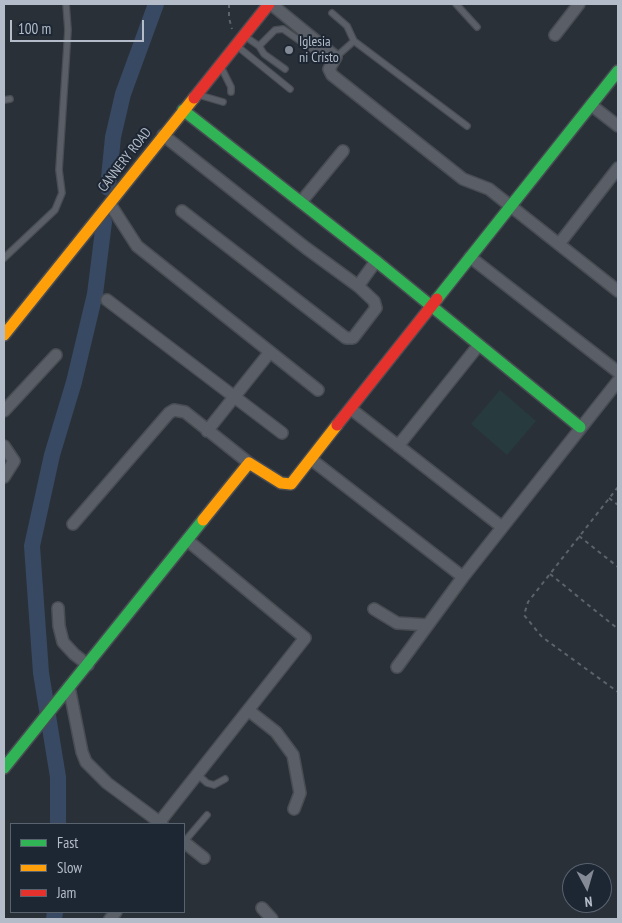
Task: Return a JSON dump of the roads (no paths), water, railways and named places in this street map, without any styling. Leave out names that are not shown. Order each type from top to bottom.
[{"type":"street","name":"CANNERY ROAD","points":[[4,335],[220,65],[234,40],[244,35],[270,4]]},
{"type":"street","points":[[270,4],[336,57],[329,68],[332,75],[462,179],[489,189],[618,290]]},
{"type":"street","points":[[555,35],[579,4]]},
{"type":"street","points":[[73,524],[169,413],[174,410],[185,412],[249,463],[286,485],[291,484],[312,460],[350,409],[618,71]]},
{"type":"street","points":[[592,104],[618,126]]},
{"type":"street","points":[[184,110],[376,261],[478,346],[580,427]]},
{"type":"street","points":[[163,135],[306,248],[358,286],[374,301],[376,308],[353,338],[349,339],[182,211]]},
{"type":"street","points":[[301,202],[343,151]]},
{"type":"street","points":[[559,244],[618,168]]},
{"type":"street","points":[[110,204],[137,246],[318,390]]},
{"type":"street","points":[[470,258],[618,372]]},
{"type":"street","points":[[358,286],[376,261]]},
{"type":"street","points":[[107,300],[282,433]]},
{"type":"street","points":[[398,446],[478,346]]},
{"type":"street","points":[[207,431],[270,352]]},
{"type":"street","points":[[4,411],[56,356]]},
{"type":"street","points":[[397,666],[463,577],[618,381]]},
{"type":"street","points":[[350,409],[502,527]]},
{"type":"street","points":[[4,446],[14,461],[4,477]]},
{"type":"street","points":[[312,460],[463,577]]},
{"type":"street","points":[[4,768],[249,463]]},
{"type":"street","points":[[161,823],[197,774],[305,638],[187,540]]},
{"type":"street","points":[[58,608],[59,626],[63,642],[74,654],[88,664]]},
{"type":"street","points":[[374,609],[397,623],[428,625]]},
{"type":"street","points":[[69,687],[82,752],[86,762],[107,783],[159,823]]},
{"type":"street","points":[[248,710],[280,736],[293,755],[300,792],[294,809]]},
{"type":"street","points":[[185,843],[204,858]]},
{"type":"street","points":[[262,908],[272,919]]},
{"type":"lane","points":[[4,258],[55,210],[62,193],[60,170],[68,30],[66,4]]},
{"type":"lane","points":[[456,4],[478,27]]},
{"type":"lane","points":[[332,13],[347,26],[354,40],[467,126]]},
{"type":"lane","points":[[260,46],[279,29],[283,29],[313,50],[324,48]]},
{"type":"lane","points":[[244,35],[260,46],[264,54],[285,69]]},
{"type":"lane","points":[[234,40],[290,89]]},
{"type":"lane","points":[[336,57],[354,40]]},
{"type":"lane","points":[[220,65],[231,87],[231,92]]},
{"type":"lane","points":[[197,94],[223,102]]},
{"type":"lane","points":[[197,774],[207,783],[214,785],[225,779]]},
{"type":"lane","points":[[185,841],[206,815]]},
{"type":"waterway","points":[[108,188],[113,137],[123,94],[156,4]]},
{"type":"waterway","points":[[58,823],[58,777],[41,673],[32,546],[52,455],[74,382],[95,294],[104,222]]},
{"type":"waterway","points":[[54,919],[55,913]]},
{"type":"place","name":"Iglesia ni Cristo","points":[[289,50]]}]
